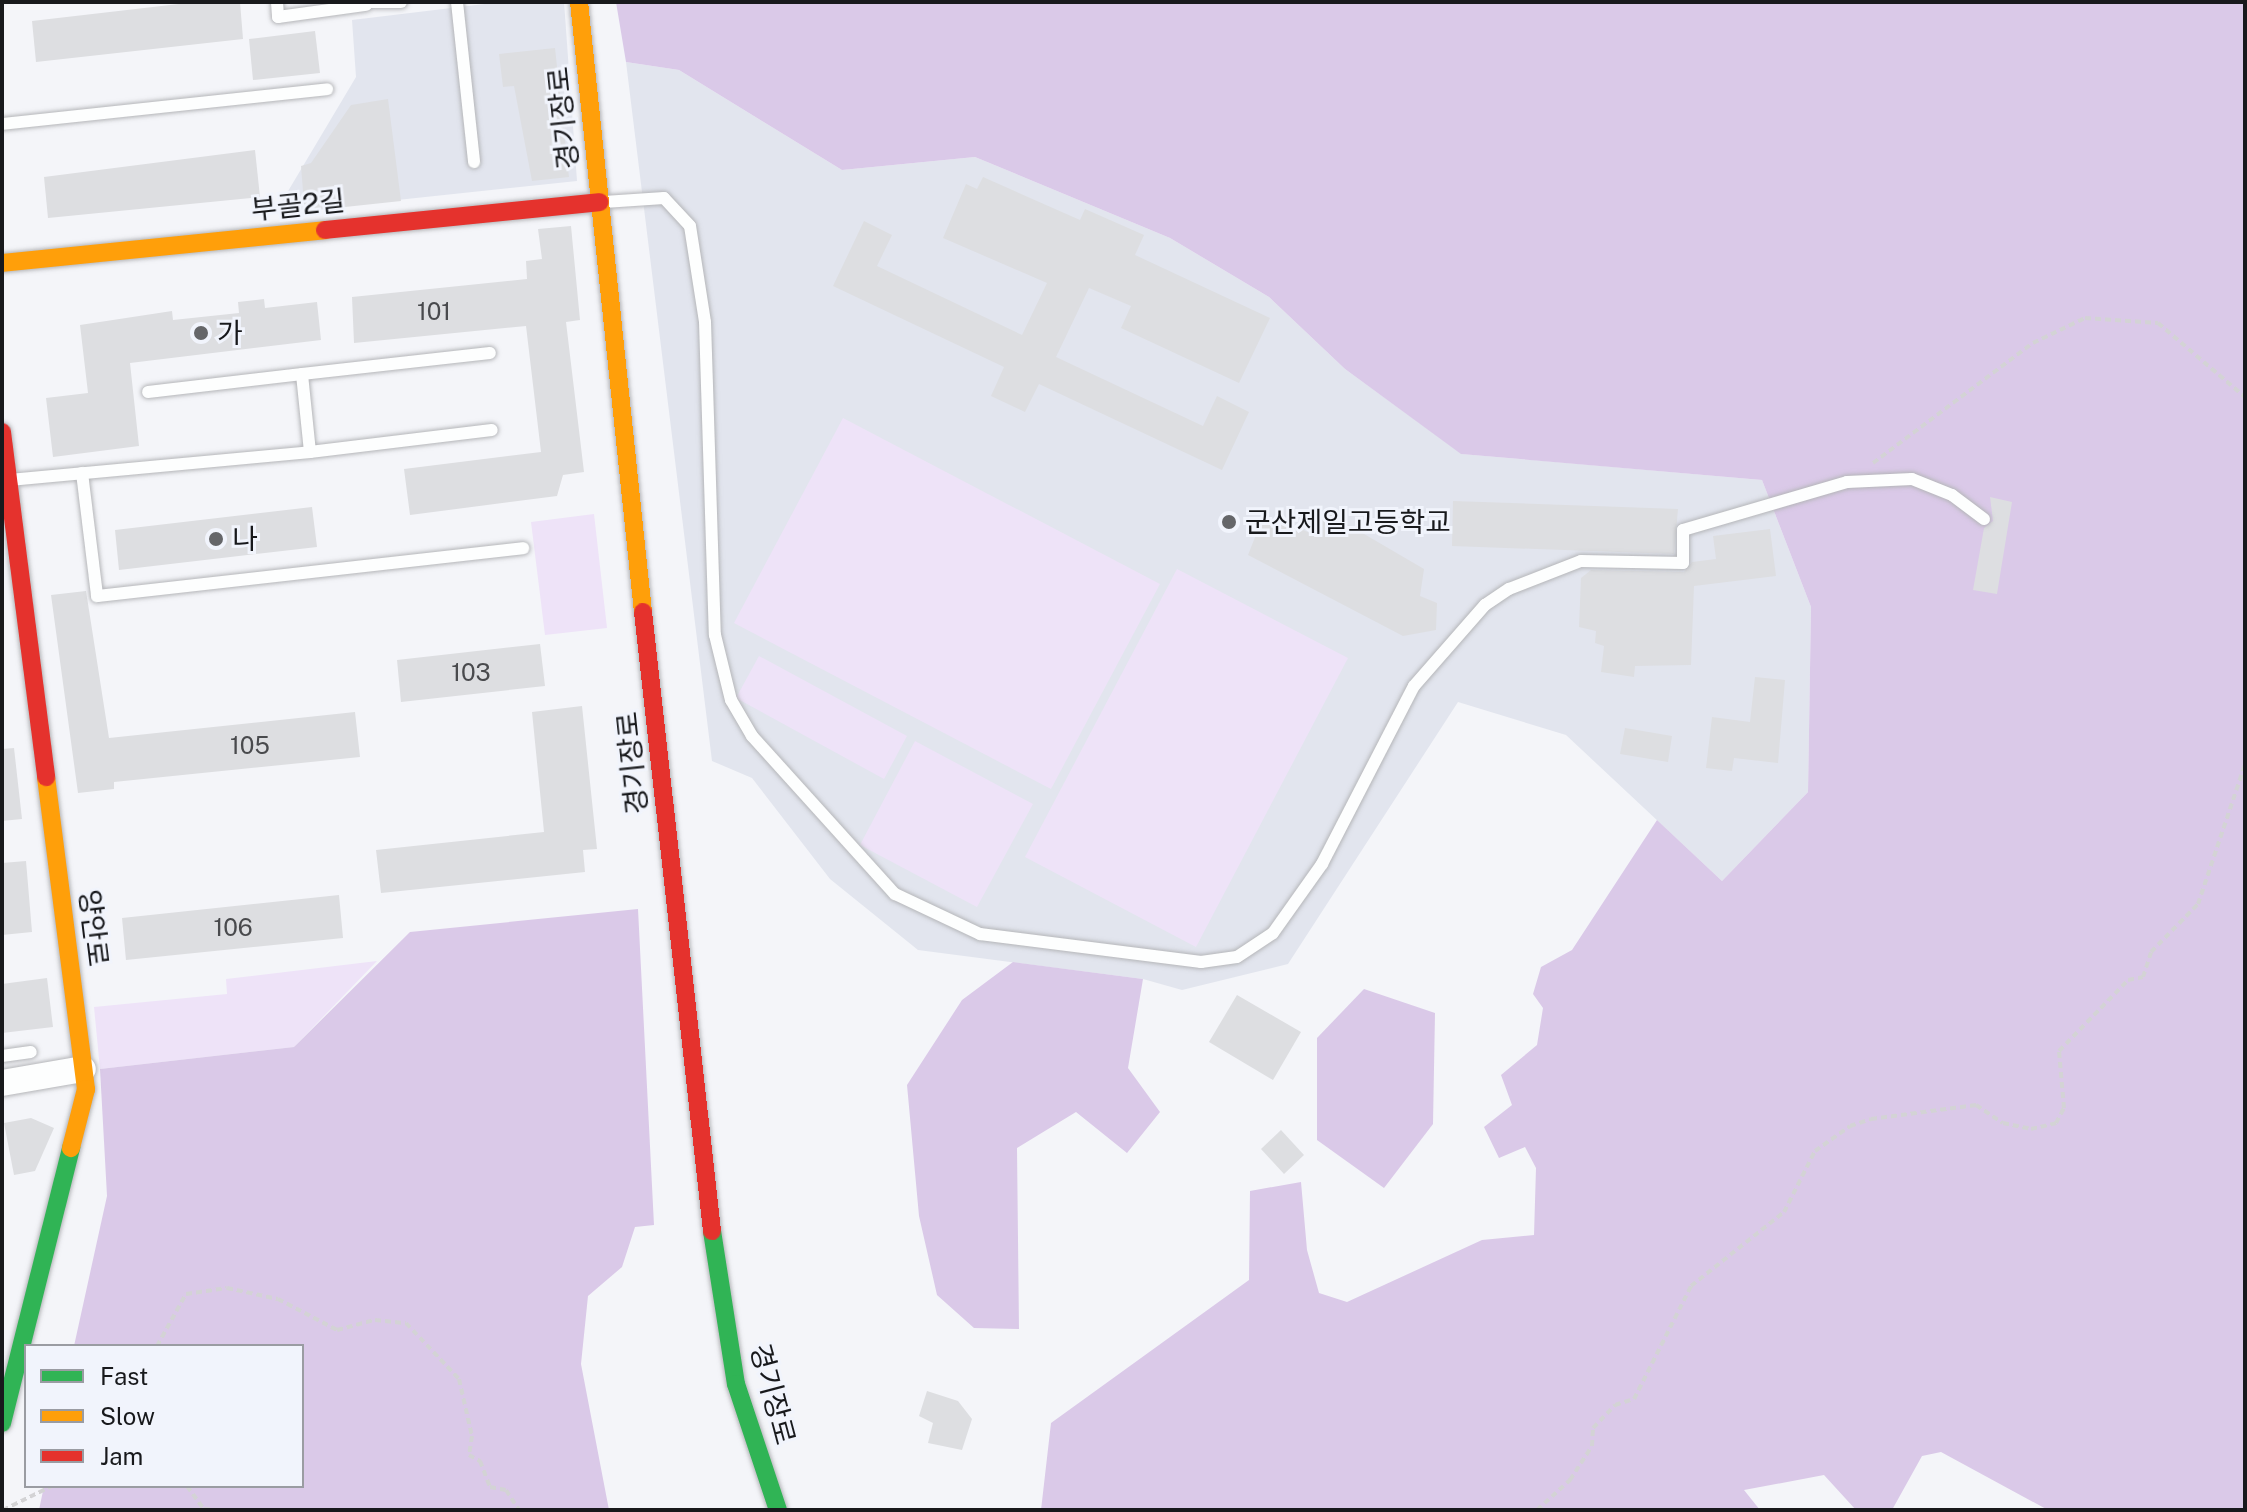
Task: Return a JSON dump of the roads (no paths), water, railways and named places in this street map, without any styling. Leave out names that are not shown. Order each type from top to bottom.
[{"type":"street","name":"경기장로","points":[[579,2],[703,1175],[736,1384],[778,1510]]},
{"type":"street","name":"부골2길","points":[[2,263],[600,202]]},
{"type":"street","name":"양안로","points":[[2,432],[5,481],[86,1089],[2,1423]]},
{"type":"street","points":[[2,1083],[83,1069]]},
{"type":"lane","points":[[277,2],[278,17],[401,2]]},
{"type":"lane","points":[[457,2],[474,162]]},
{"type":"lane","points":[[2,124],[327,89]]},
{"type":"lane","points":[[600,202],[664,198],[690,226],[706,350],[715,635],[731,700],[752,736],[895,894],[980,934],[1201,962],[1237,957],[1273,933],[1306,887],[1414,686],[1485,605],[1509,589],[1581,561],[1683,563],[1683,530],[1847,482],[1912,479],[1952,495],[1984,519]]},
{"type":"lane","points":[[148,392],[490,353]]},
{"type":"lane","points":[[302,374],[310,452]]},
{"type":"lane","points":[[5,481],[310,452],[492,430]]},
{"type":"lane","points":[[82,473],[97,596],[523,548]]},
{"type":"lane","points":[[2,1056],[31,1052]]},
{"type":"place","name":"가","points":[[201,333]]},
{"type":"place","name":"군산제일고등학교","points":[[1229,522]]},
{"type":"place","name":"나","points":[[216,539]]}]
